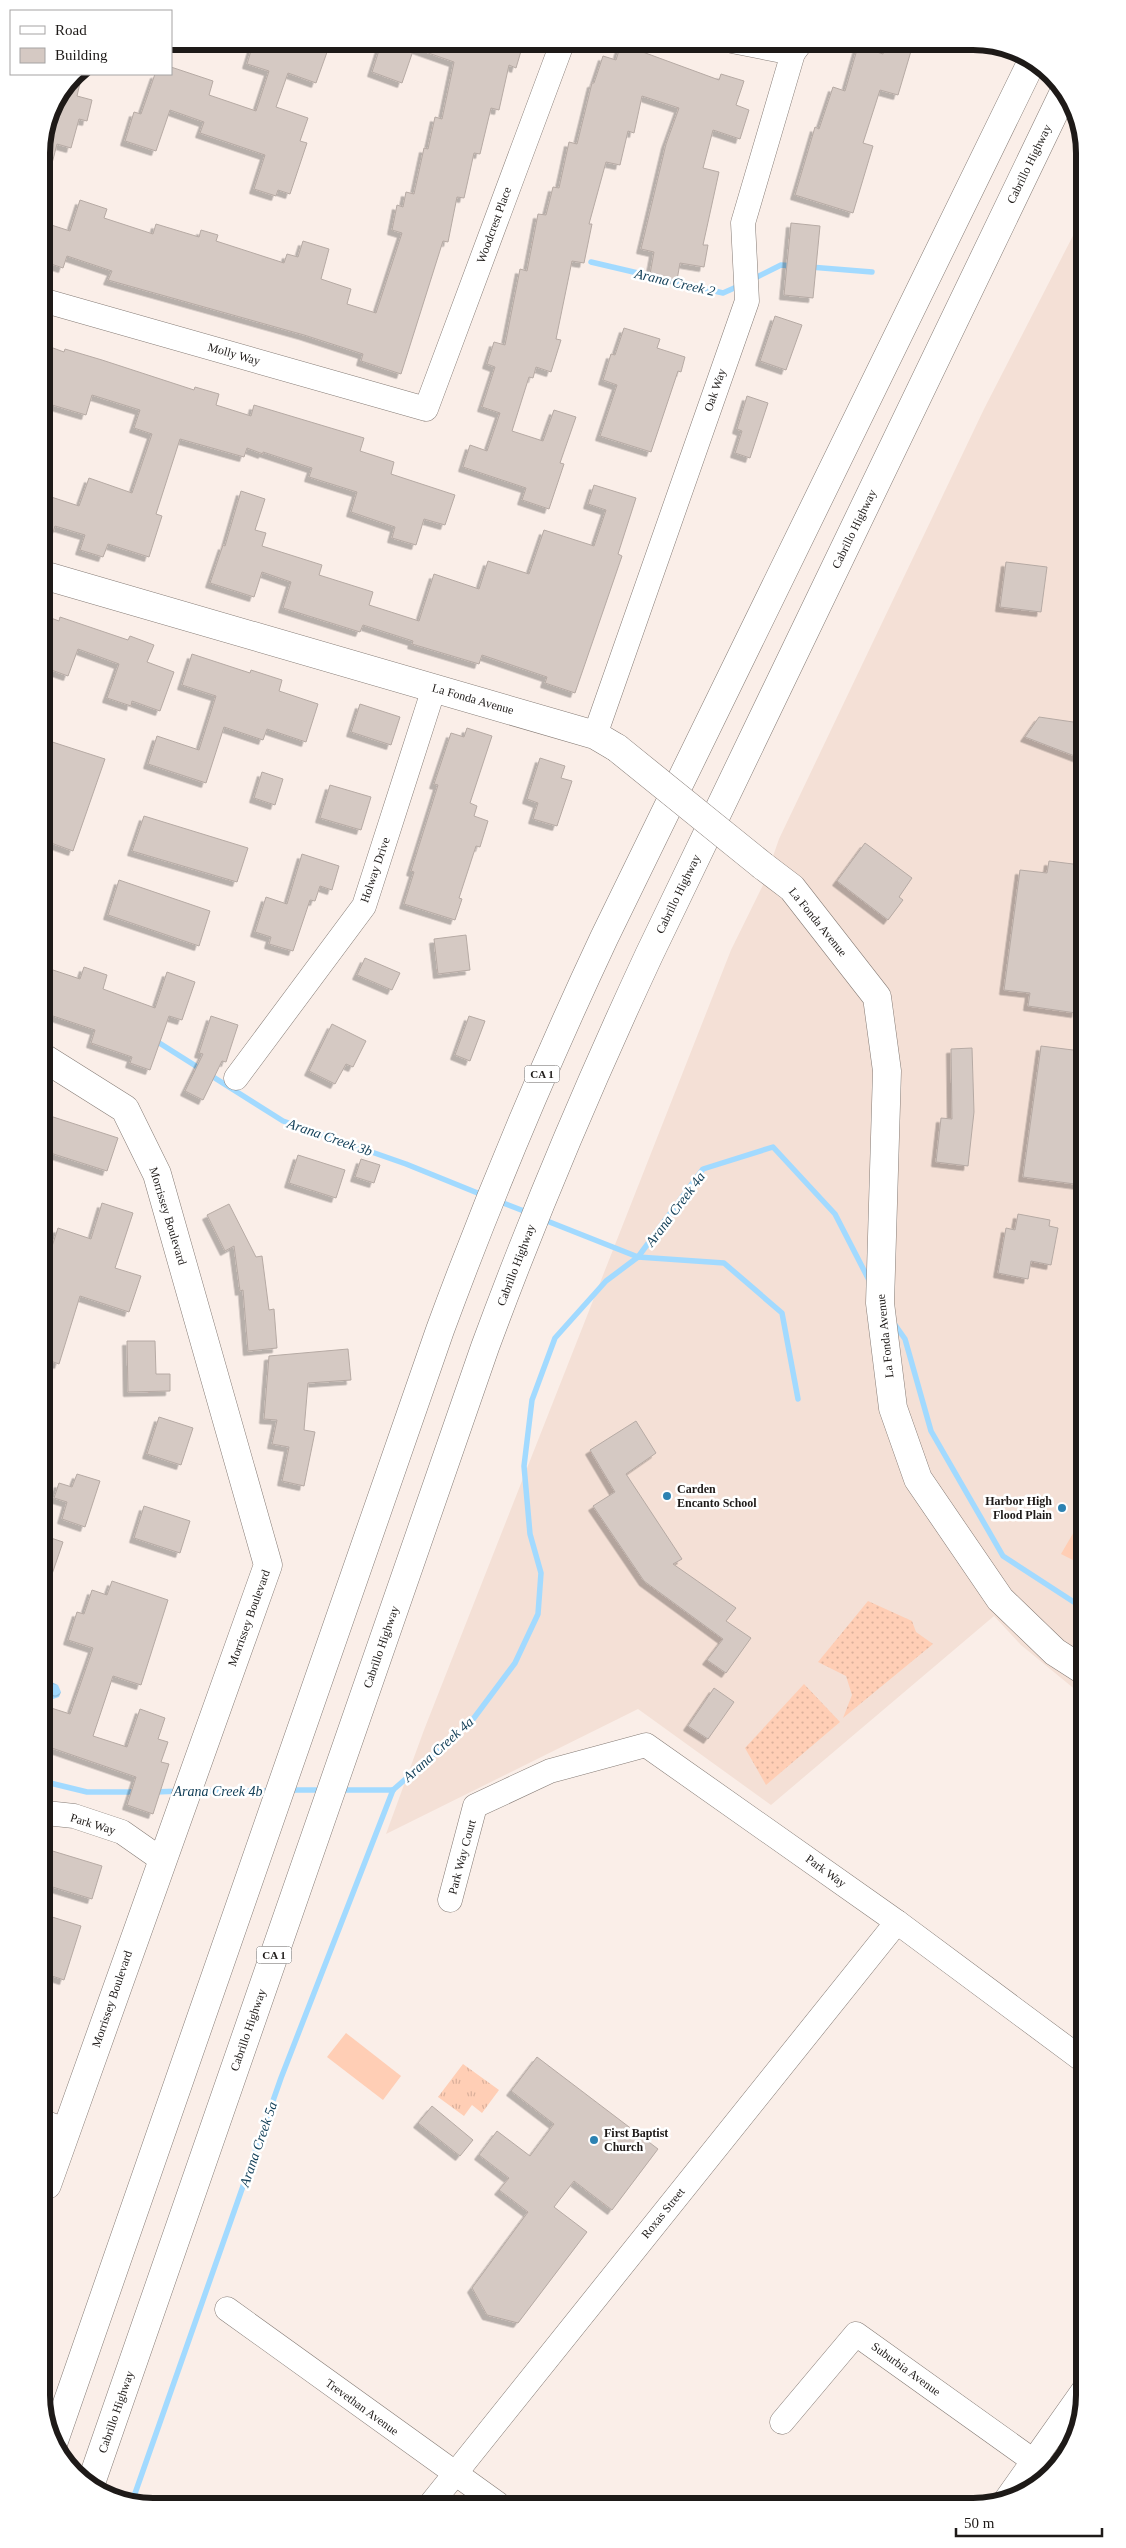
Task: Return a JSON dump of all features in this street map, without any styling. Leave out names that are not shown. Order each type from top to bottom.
[{"type":"main road","name":"CA 1","points":[[57,2432],[440,1330],[501,1171],[604,938],[1029,67]]},
{"type":"main road","name":"Cabrillo Highway","points":[[93,2479],[486,1347],[546,1188],[613,1031],[653,946],[1060,98]]},
{"type":"main road","name":"La Fonda Avenue","points":[[50,577],[434,688],[606,742],[792,888],[877,997],[887,1071],[880,1303],[893,1408],[918,1479],[1000,1600],[1055,1652],[1076,1666]]},
{"type":"main road","name":"Morrissey Boulevard","points":[[50,1062],[125,1109],[158,1174],[268,1565],[162,1860],[56,2127],[50,2165]]},
{"type":"main road","points":[[50,2398],[162,2132]]},
{"type":"street","name":"Woodcrest Place","points":[[426,409],[560,50]]},
{"type":"street","name":"Oak Way","points":[[606,742],[747,301],[742,224],[796,50]]},
{"type":"street","name":"Molly Way","points":[[50,302],[426,409]]},
{"type":"street","name":"Holway Drive","points":[[236,1078],[364,906],[434,688]]},
{"type":"street","name":"Park Way","points":[[550,1771],[646,1744],[897,1922],[1076,2055]]},
{"type":"street","name":"Park Way Court","points":[[450,1900],[475,1806],[550,1771]]},
{"type":"street","name":"Park Way","points":[[50,1814],[74,1816],[122,1832],[162,1860]]},
{"type":"street","name":"Roxas Street","points":[[435,2498],[897,1922]]},
{"type":"street","name":"Trevethan Avenue","points":[[226,2309],[490,2498]]},
{"type":"street","name":"Suburbia Avenue","points":[[782,2422],[856,2334],[1041,2466]]},
{"type":"street","points":[[1019,2487],[1041,2466],[1075,2405]]},
{"type":"shaded area","points":[[1076,230],[1076,1690],[1021,1645],[994,1616],[771,1805],[638,1709],[386,1834],[424,1730],[731,950],[763,885],[779,839],[984,409]]},
{"type":"green space","points":[[1076,1528],[1076,1562],[1061,1554]]},
{"type":"green space","points":[[868,1601],[912,1621],[916,1632],[933,1644],[843,1718],[852,1695],[846,1676],[818,1662]]},
{"type":"green space","points":[[804,1684],[840,1722],[766,1785],[745,1748]]},
{"type":"green space","points":[[346,2033],[401,2076],[383,2100],[327,2057]]},
{"type":"green space","points":[[463,2064],[499,2090],[482,2113],[472,2105],[464,2116],[438,2097]]},
{"type":"water","points":[[50,1681],[58,1685],[61,1692],[59,1697],[50,1700]]},
{"type":"building","points":[[251,50],[328,50],[316,83],[288,73],[276,107],[308,118],[300,141],[307,143],[290,194],[278,190],[276,196],[254,189],[265,155],[200,133],[204,122],[170,110],[156,151],[125,141],[134,112],[141,114],[155,75],[172,75],[172,67],[213,81],[209,95],[256,111],[269,71],[247,64]]},
{"type":"building","points":[[379,50],[413,50],[402,83],[372,72]]},
{"type":"building","points":[[420,50],[521,50],[516,68],[509,65],[499,110],[491,108],[480,154],[474,153],[464,198],[457,197],[448,242],[443,241],[401,374],[361,361],[363,354],[304,335],[108,280],[112,271],[67,256],[63,268],[50,264],[50,225],[70,231],[80,200],[107,209],[104,218],[153,234],[156,224],[199,237],[201,230],[218,235],[216,241],[284,263],[287,254],[298,257],[303,241],[329,249],[321,279],[351,289],[347,304],[376,313],[402,233],[392,230],[397,205],[403,207],[406,192],[414,194],[424,148],[428,149],[435,117],[442,119],[454,62]]},
{"type":"building","points":[[619,50],[637,50],[719,80],[721,74],[744,81],[736,105],[749,110],[740,139],[713,130],[703,168],[719,172],[703,245],[708,245],[704,267],[680,263],[677,280],[650,274],[654,252],[641,249],[666,144],[679,108],[642,96],[634,133],[628,131],[620,165],[606,162],[589,224],[592,224],[584,263],[572,261],[556,339],[561,340],[551,372],[536,367],[533,378],[529,377],[512,431],[543,441],[554,410],[576,417],[560,463],[564,464],[549,509],[522,500],[526,488],[463,467],[470,445],[487,451],[500,413],[482,407],[495,367],[487,364],[494,342],[505,345],[520,269],[527,271],[538,214],[546,215],[553,187],[559,188],[569,142],[577,144],[592,83],[594,83],[603,56],[616,60]]},
{"type":"building","points":[[857,50],[870,50],[883,54],[884,50],[911,50],[898,95],[880,90],[863,143],[873,146],[853,213],[795,195],[815,127],[819,129],[833,87],[845,91]]},
{"type":"building","points":[[81,79],[77,96],[92,100],[87,121],[79,119],[71,148],[57,144],[50,171],[50,146],[55,120],[67,96]]},
{"type":"building","points":[[791,223],[820,226],[813,298],[784,295]]},
{"type":"building","points":[[775,316],[802,325],[786,370],[760,361]]},
{"type":"building","points":[[624,328],[660,339],[657,348],[685,357],[681,372],[678,371],[651,452],[600,436],[617,385],[603,380],[611,354],[615,355]]},
{"type":"building","points":[[50,347],[64,352],[65,349],[102,360],[194,390],[195,387],[219,394],[216,405],[251,416],[254,405],[364,438],[360,451],[394,462],[391,474],[455,495],[445,525],[424,519],[416,545],[392,538],[395,527],[351,512],[357,492],[309,477],[312,468],[247,448],[244,457],[180,439],[156,514],[162,516],[149,557],[108,544],[103,557],[80,550],[85,535],[55,526],[50,542],[50,497],[79,506],[89,478],[132,493],[152,434],[134,428],[140,410],[92,395],[86,415],[50,404]]},
{"type":"building","points":[[747,396],[768,403],[750,458],[735,453],[742,431],[737,429]]},
{"type":"building","points":[[594,485],[636,498],[618,554],[622,556],[575,693],[545,683],[547,677],[482,655],[479,664],[412,644],[413,641],[363,625],[360,632],[283,608],[291,582],[262,572],[254,597],[210,583],[223,545],[225,546],[241,491],[265,499],[255,530],[266,533],[262,546],[322,565],[319,575],[373,592],[369,605],[419,621],[434,574],[479,589],[488,561],[529,574],[544,530],[594,546],[606,510],[588,504]]},
{"type":"building","points":[[1006,562],[1047,567],[1041,612],[1000,607]]},
{"type":"building","points":[[60,617],[128,640],[130,636],[154,645],[147,662],[174,672],[160,711],[132,701],[131,706],[107,698],[119,664],[78,649],[68,676],[50,670],[50,618],[59,621]]},
{"type":"building","points":[[192,654],[250,673],[251,670],[282,680],[279,691],[318,704],[306,742],[267,729],[263,740],[224,727],[206,783],[148,764],[157,736],[199,750],[216,696],[182,685]]},
{"type":"building","points":[[360,704],[400,717],[391,745],[351,732]]},
{"type":"building","points":[[1039,717],[1076,722],[1076,756],[1025,737]]},
{"type":"building","points":[[467,728],[492,736],[470,803],[477,806],[474,816],[488,821],[480,847],[476,846],[459,898],[462,899],[455,920],[404,904],[414,872],[411,871],[438,785],[434,784],[451,733],[464,737]]},
{"type":"building","points":[[50,741],[105,759],[73,851],[50,843]]},
{"type":"building","points":[[540,758],[565,766],[561,778],[572,781],[557,826],[533,819],[538,803],[527,799]]},
{"type":"building","points":[[262,772],[283,779],[275,805],[254,798]]},
{"type":"building","points":[[330,785],[371,797],[361,830],[320,818]]},
{"type":"building","points":[[144,816],[248,848],[237,882],[132,851]]},
{"type":"building","points":[[865,843],[912,878],[899,897],[903,900],[888,920],[837,881]]},
{"type":"building","points":[[302,854],[339,866],[332,890],[320,886],[315,901],[310,900],[293,951],[269,944],[271,937],[255,932],[266,897],[287,904]]},
{"type":"building","points":[[1049,861],[1076,864],[1076,1013],[1028,1006],[1030,993],[1004,990],[1020,870],[1047,873]]},
{"type":"building","points":[[119,880],[210,911],[199,946],[108,915]]},
{"type":"building","points":[[466,935],[470,970],[438,974],[434,939]]},
{"type":"building","points":[[365,958],[400,973],[392,990],[357,975]]},
{"type":"building","points":[[84,967],[107,975],[103,989],[155,1008],[167,972],[195,982],[182,1020],[169,1016],[150,1070],[130,1063],[132,1057],[91,1043],[95,1030],[50,1015],[50,969],[80,979]]},
{"type":"building","points":[[211,1016],[238,1025],[226,1062],[222,1061],[203,1100],[185,1091],[203,1054],[199,1053]]},
{"type":"building","points":[[469,1016],[485,1021],[470,1061],[455,1055]]},
{"type":"building","points":[[332,1024],[366,1041],[353,1067],[346,1064],[335,1084],[309,1071]]},
{"type":"building","points":[[1041,1046],[1076,1050],[1076,1184],[1023,1177]]},
{"type":"building","points":[[972,1048],[974,1112],[968,1166],[936,1162],[941,1118],[952,1119],[951,1049]]},
{"type":"building","points":[[50,1116],[118,1138],[107,1171],[50,1153]]},
{"type":"building","points":[[298,1155],[345,1170],[336,1198],[289,1183]]},
{"type":"building","points":[[361,1159],[380,1165],[374,1183],[355,1177]]},
{"type":"building","points":[[102,1203],[133,1213],[115,1268],[141,1276],[129,1312],[80,1296],[59,1364],[50,1361],[50,1253],[58,1228],[91,1239]]},
{"type":"building","points":[[229,1204],[256,1257],[262,1256],[269,1310],[274,1309],[277,1348],[248,1351],[243,1290],[240,1291],[234,1246],[225,1251],[207,1215]]},
{"type":"building","points":[[1018,1214],[1050,1220],[1049,1226],[1058,1228],[1051,1265],[1031,1261],[1028,1279],[998,1273],[1006,1228],[1015,1230]]},
{"type":"building","points":[[127,1341],[155,1341],[156,1374],[170,1374],[170,1391],[128,1392]]},
{"type":"building","points":[[348,1349],[351,1380],[308,1383],[304,1430],[315,1432],[304,1486],[282,1481],[289,1447],[272,1444],[277,1420],[264,1419],[269,1356]]},
{"type":"building","points":[[159,1417],[193,1428],[181,1465],[147,1454]]},
{"type":"building","points":[[636,1421],[656,1453],[626,1474],[682,1559],[673,1564],[736,1608],[726,1621],[751,1638],[726,1673],[707,1660],[723,1639],[644,1581],[593,1506],[615,1492],[590,1450]]},
{"type":"building","points":[[77,1474],[100,1481],[85,1527],[62,1519],[67,1502],[54,1498],[59,1483],[72,1487]]},
{"type":"building","points":[[144,1506],[190,1521],[180,1553],[134,1538]]},
{"type":"building","points":[[50,1538],[63,1542],[50,1580]]},
{"type":"building","points":[[112,1581],[168,1600],[141,1685],[113,1676],[93,1736],[127,1747],[140,1709],[165,1718],[158,1739],[168,1742],[161,1762],[169,1764],[153,1814],[127,1805],[136,1777],[50,1747],[50,1708],[70,1714],[93,1648],[68,1640],[77,1612],[84,1614],[92,1590],[107,1595]]},
{"type":"building","points":[[714,1688],[734,1702],[708,1739],[688,1726]]},
{"type":"building","points":[[50,1850],[102,1866],[92,1899],[50,1886]]},
{"type":"building","points":[[50,1916],[81,1926],[64,1980],[50,1975]]},
{"type":"building","name":"First Baptist Church","points":[[537,2057],[658,2149],[612,2210],[574,2181],[554,2207],[587,2232],[518,2323],[487,2315],[472,2288],[528,2212],[499,2190],[509,2178],[479,2155],[497,2131],[530,2156],[554,2124],[511,2091]]},
{"type":"building","points":[[432,2106],[473,2140],[460,2156],[418,2123]]},
{"type":"waterway","name":"Arana Creek 2","points":[[591,262],[723,293],[741,285]]},
{"type":"waterway","name":"Arana Creek 2","points":[[751,280],[781,265],[794,266]]},
{"type":"waterway","name":"Arana Creek 2","points":[[810,267],[872,272]]},
{"type":"waterway","name":"Arana Creek 3b","points":[[153,1039],[283,1121],[406,1164],[485,1196]]},
{"type":"waterway","name":"Arana Creek 4a","points":[[393,1790],[471,1722],[515,1663],[538,1614],[541,1573],[530,1534],[524,1466],[532,1400],[555,1338],[606,1281],[638,1257],[703,1169],[773,1147],[835,1214],[870,1282]]},
{"type":"waterway","name":"Arana Creek 3b","points":[[498,1201],[529,1213]]},
{"type":"waterway","points":[[542,1219],[638,1257],[724,1263],[782,1313],[798,1399]]},
{"type":"waterway","name":"Arana Creek 4a","points":[[893,1322],[905,1339],[931,1431],[1003,1556],[1076,1603]]},
{"type":"waterway","name":"Arana Creek 4b","points":[[50,1783],[87,1792],[138,1792]]},
{"type":"waterway","name":"Arana Creek 4b","points":[[287,1790],[323,1790]]},
{"type":"waterway","name":"Arana Creek 4b","points":[[340,1790],[393,1790]]},
{"type":"waterway","name":"Arana Creek 5a","points":[[134,2496],[281,2078],[393,1790]]},
{"type":"waterway","name":"Arana Creek 4b","points":[[155,1792],[181,1791]]},
{"type":"waterway","name":"Arana Creek 4b","points":[[195,1791],[273,1791]]},
{"type":"place","name":"Carden Encanto School","points":[[667,1496]]},
{"type":"place","name":"Harbor High Flood Plain","points":[[1062,1508]]},
{"type":"place","name":"First Baptist Church","points":[[594,2140]]}]
